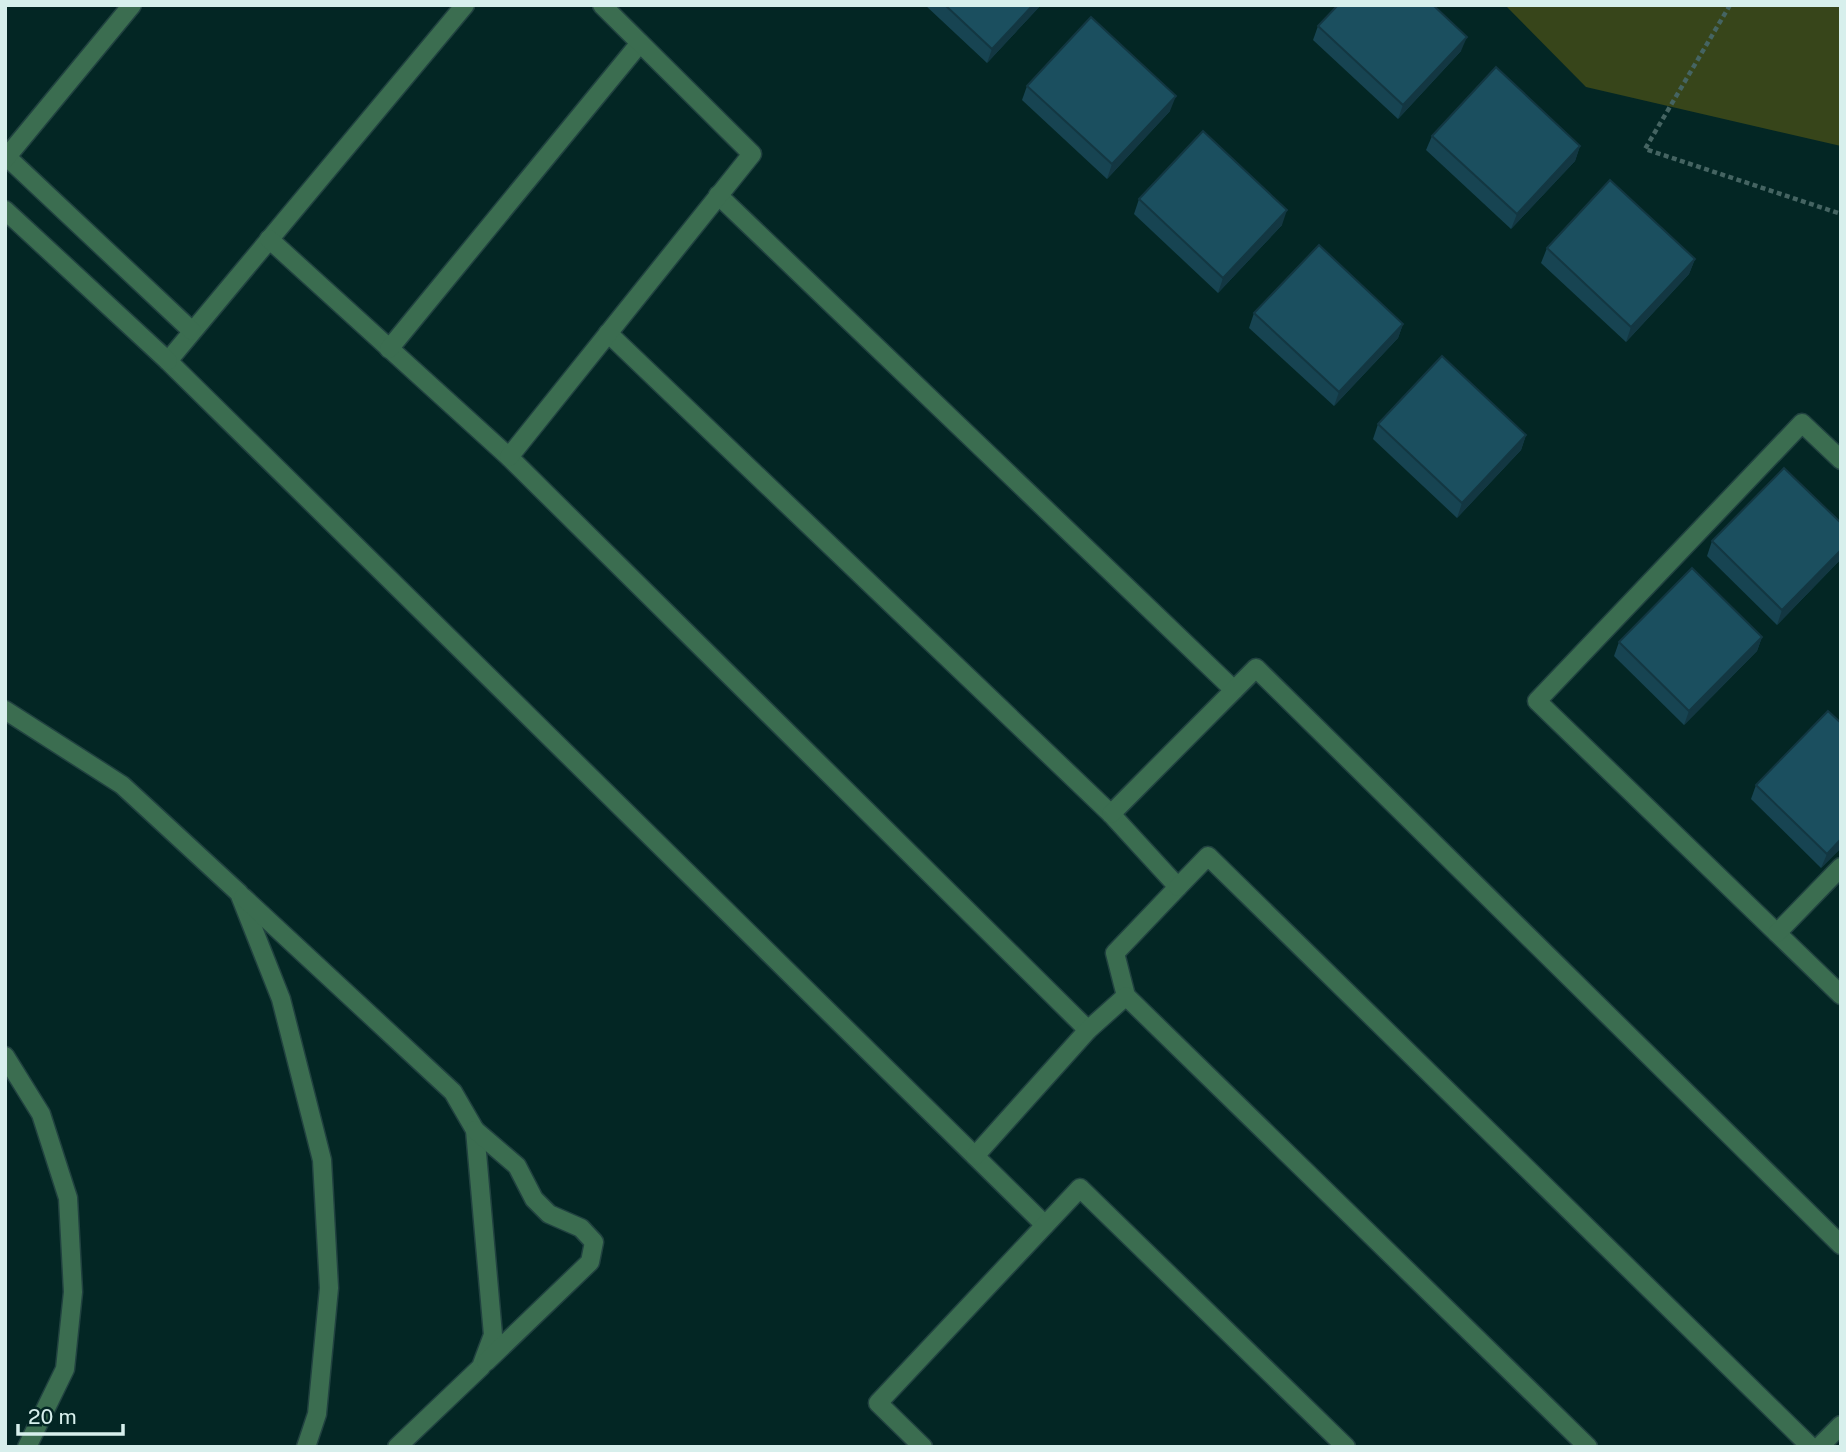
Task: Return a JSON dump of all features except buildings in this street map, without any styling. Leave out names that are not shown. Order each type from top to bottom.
[{"type":"street","points":[[132,5],[6,158],[192,331]]},
{"type":"street","points":[[168,362],[465,5]]},
{"type":"street","points":[[509,457],[752,154],[601,5]]},
{"type":"street","points":[[389,349],[640,43]]},
{"type":"street","points":[[718,195],[1234,690]]},
{"type":"street","points":[[5,210],[168,362],[1045,1225]]},
{"type":"street","points":[[269,239],[509,457],[1088,1030]]},
{"type":"street","points":[[608,333],[1111,814],[1178,887]]},
{"type":"street","points":[[1841,460],[1802,423],[1537,701],[1841,995]]},
{"type":"street","points":[[1111,814],[1256,668],[1841,1245]]},
{"type":"street","points":[[5,710],[122,785],[453,1092],[475,1130],[517,1166],[534,1199],[549,1214],[581,1228],[594,1242],[590,1262],[397,1447]]},
{"type":"street","points":[[1588,1447],[1125,996],[1115,953],[1208,856],[1811,1447]]},
{"type":"street","points":[[1777,933],[1841,867]]},
{"type":"street","points":[[239,893],[281,999],[322,1160],[329,1288],[317,1415],[306,1447]]},
{"type":"street","points":[[975,1156],[1088,1030],[1125,996]]},
{"type":"street","points":[[5,1056],[41,1114],[68,1198],[73,1292],[65,1369],[27,1447]]},
{"type":"street","points":[[475,1130],[493,1335],[481,1367]]},
{"type":"street","points":[[923,1447],[878,1403],[1080,1188],[1346,1447]]},
{"type":"street","points":[[1819,1447],[1841,1425]]},
{"type":"path","points":[[1730,5],[1645,149],[1841,215]]},
{"type":"green space","points":[[1505,5],[1841,5],[1841,146],[1586,87]]}]
